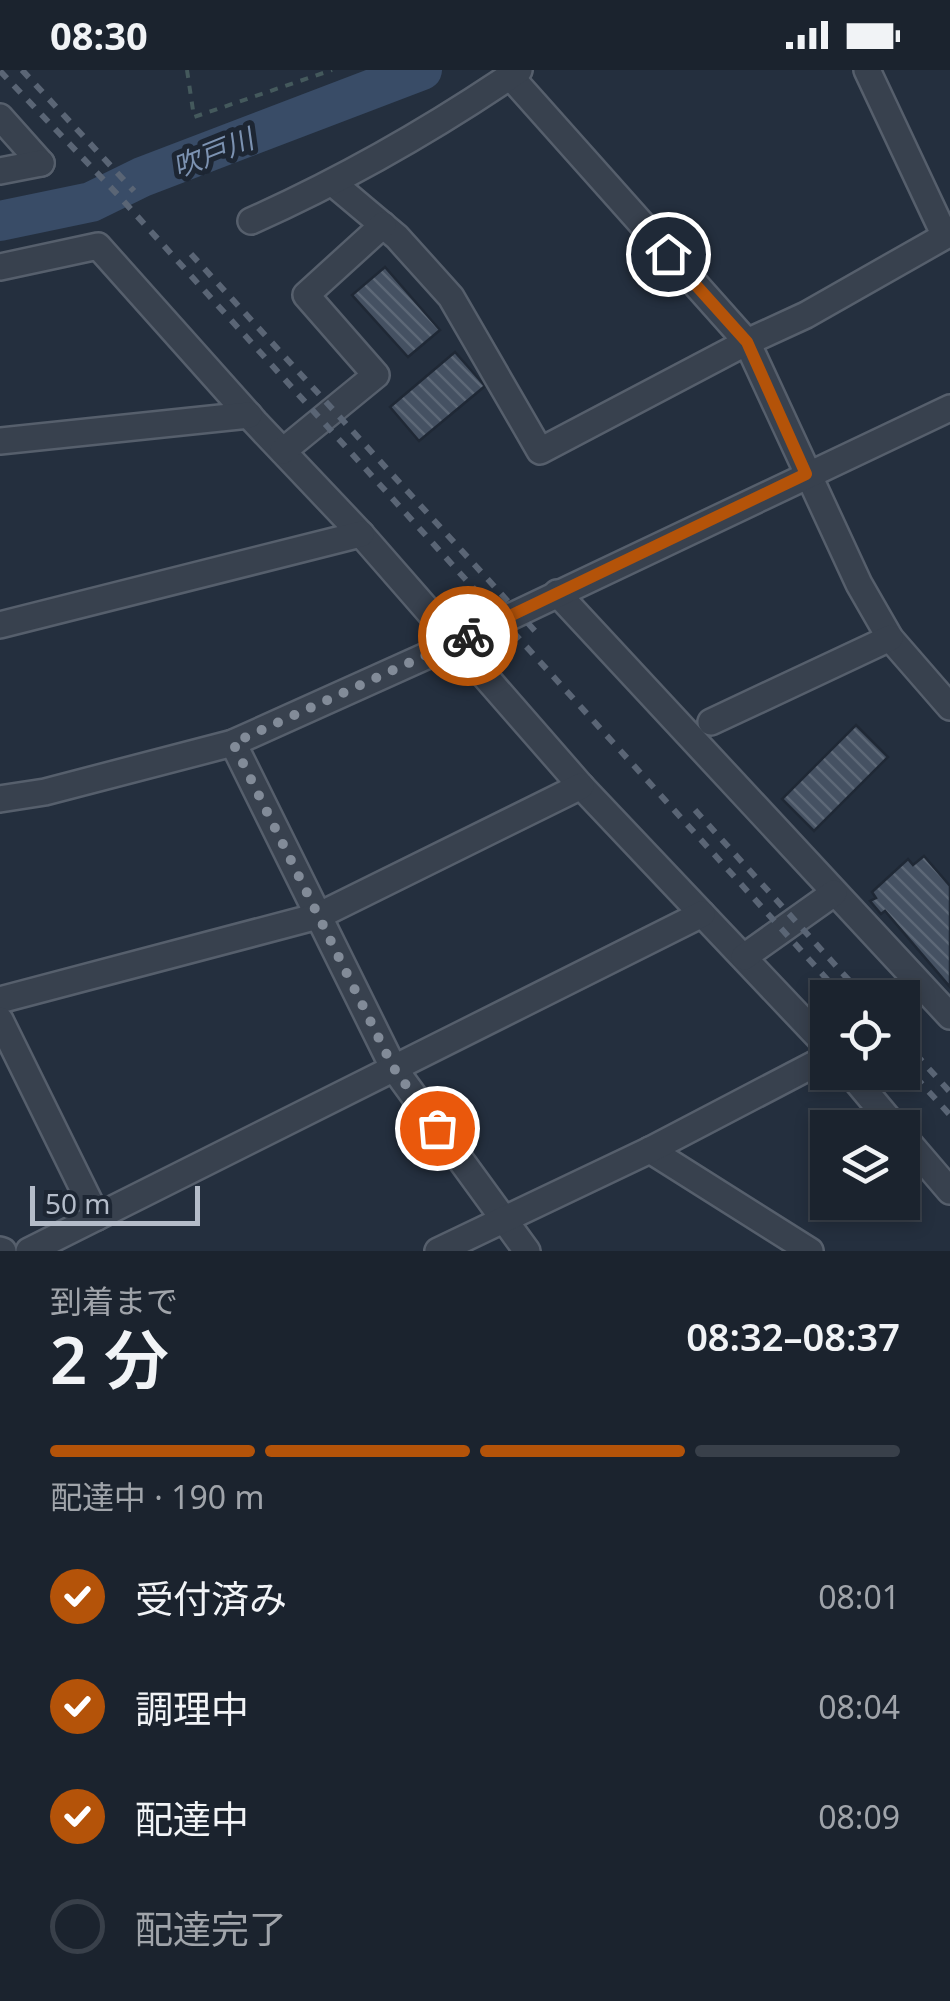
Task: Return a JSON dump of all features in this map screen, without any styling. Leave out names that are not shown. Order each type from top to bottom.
[{"type":"street","points":[[334,184],[383,224],[452,297],[540,451],[806,315],[944,236],[867,70]]},
{"type":"street","points":[[251,221],[334,184],[476,101],[514,73],[747,342],[859,584],[890,638],[950,707]]},
{"type":"street","points":[[0,117],[42,163],[0,171]]},
{"type":"street","points":[[283,450],[376,375],[306,295],[383,224]]},
{"type":"street","points":[[0,266],[98,246],[362,534],[581,786],[810,1029]]},
{"type":"street","points":[[0,799],[45,792],[233,743],[950,408]]},
{"type":"street","points":[[0,442],[249,415]]},
{"type":"street","points":[[0,625],[362,534]]},
{"type":"street","points":[[557,593],[950,1016]]},
{"type":"street","points":[[710,722],[890,638]]},
{"type":"street","points":[[233,743],[393,1067],[527,1251]]},
{"type":"street","points":[[0,1000],[318,916],[581,786]]},
{"type":"street","points":[[744,958],[834,893]]},
{"type":"street","points":[[29,1251],[702,914]]},
{"type":"street","points":[[0,1020],[97,1217]]},
{"type":"street","points":[[438,1251],[650,1150],[810,1066]]},
{"type":"street","points":[[864,1090],[881,1110]]},
{"type":"street","points":[[650,1150],[810,1251]]},
{"type":"street","points":[[920,1156],[950,1191]]},
{"type":"path","points":[[187,70],[194,118],[332,70]]},
{"type":"building","points":[[385,267],[440,330],[408,357],[352,295]]},
{"type":"building","points":[[455,352],[485,386],[419,441],[390,407]]},
{"type":"building","points":[[856,725],[888,757],[814,831],[782,799]]},
{"type":"building","points":[[924,856],[950,886],[950,987],[885,911],[881,914],[870,901],[876,898],[872,892],[908,859],[913,865]]},
{"type":"waterway","name":"吹戸川","points":[[0,221],[91,202],[142,177],[422,70]]},
{"type":"railway","points":[[22,70],[134,191]]},
{"type":"railway","points":[[0,71],[118,195],[828,980]]},
{"type":"railway","points":[[191,254],[535,631]]},
{"type":"railway","points":[[695,810],[849,980]]},
{"type":"railway","points":[[920,1059],[950,1092]]},
{"type":"railway","points":[[920,1082],[950,1115]]},
{"type":"way so far","points":[[437,1128],[393,1067],[233,743],[468,636]]},
{"type":"route","points":[[468,636],[806,474],[747,342],[668,254]]}]
